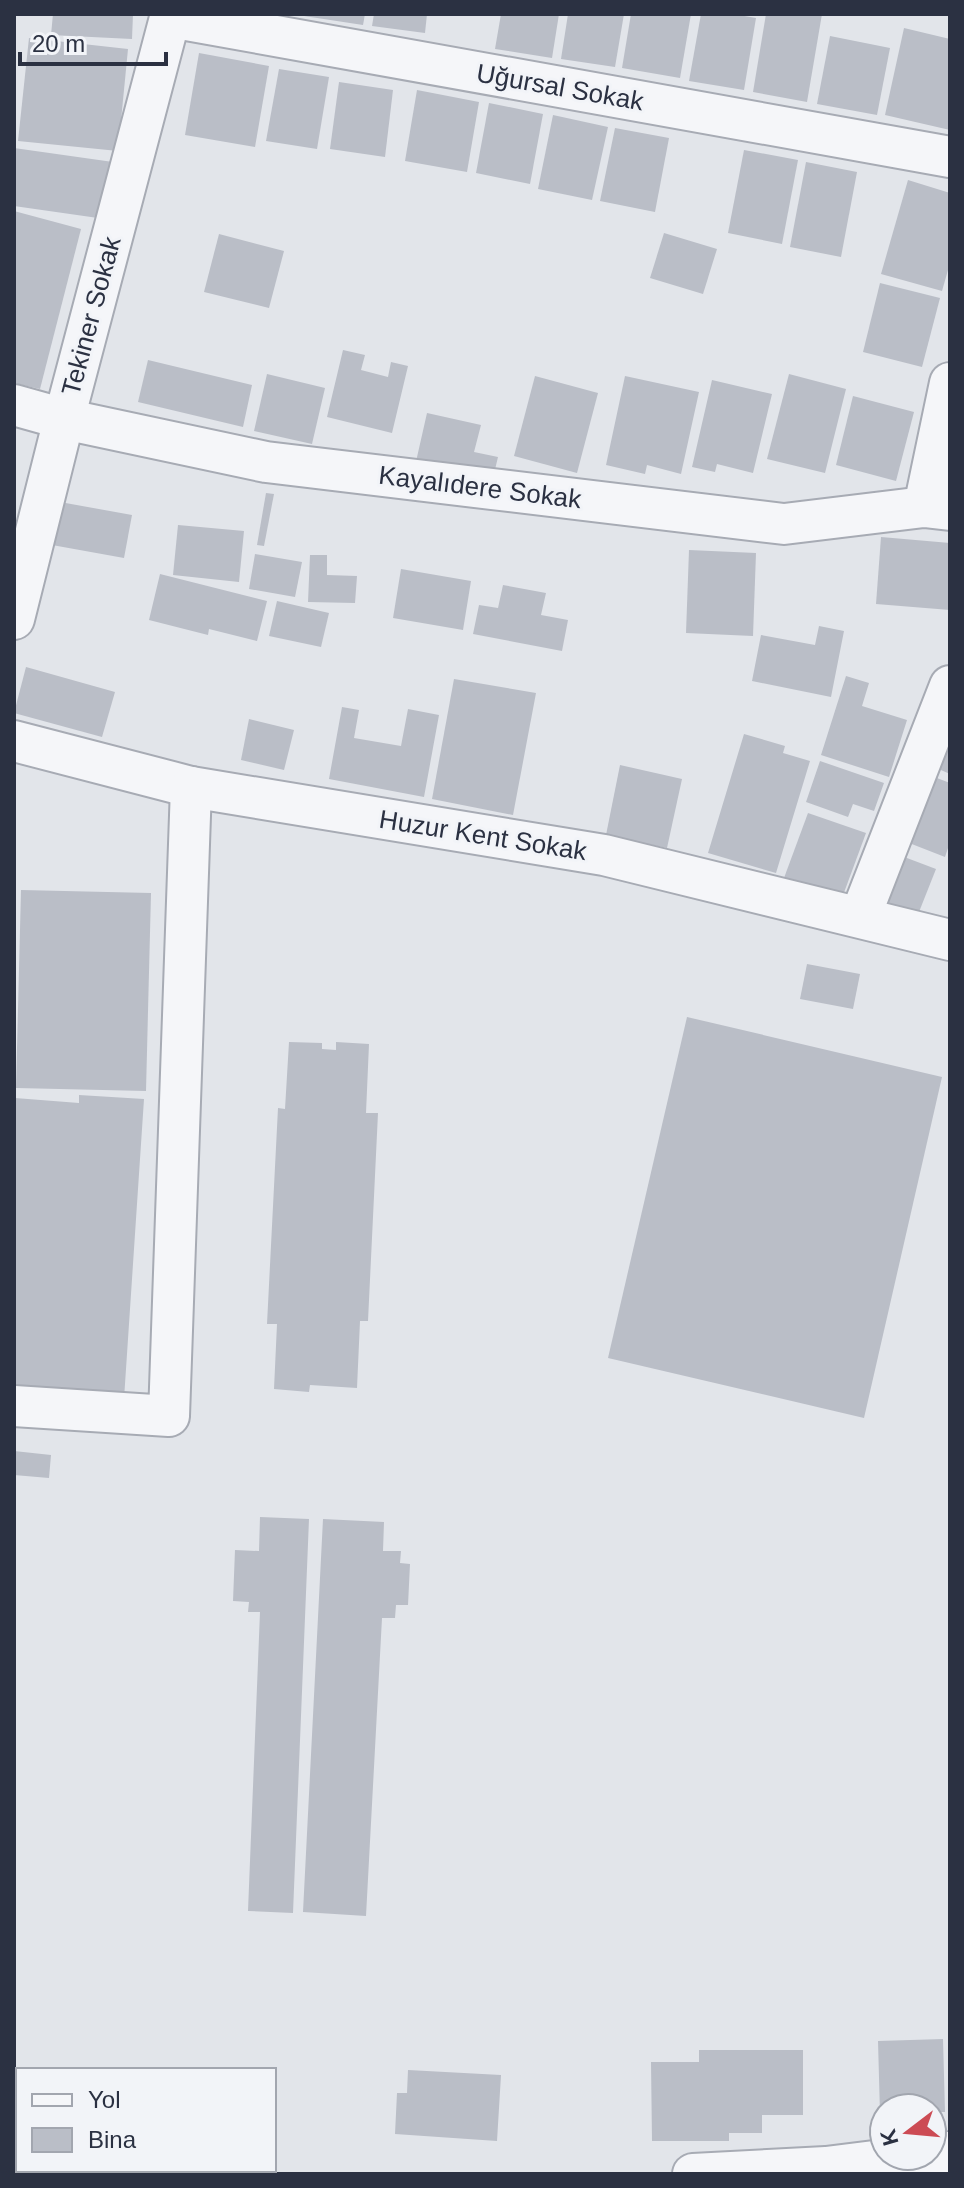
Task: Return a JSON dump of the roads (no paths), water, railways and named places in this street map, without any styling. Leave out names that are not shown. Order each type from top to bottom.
[{"type":"street","name":"Uğursal Sokak","points":[[171,15],[950,157]]},
{"type":"street","name":"Tekiner Sokak","points":[[14,619],[171,15]]},
{"type":"street","points":[[937,508],[950,383]]},
{"type":"street","name":"Kayalıdere Sokak","points":[[14,405],[64,419],[266,462],[784,524],[937,508]]},
{"type":"street","points":[[860,917],[950,686]]},
{"type":"street","name":"Huzur Kent Sokak","points":[[14,741],[191,787],[604,855],[950,940]]},
{"type":"street","points":[[14,1406],[169,1416],[191,787]]},
{"type":"street","points":[[693,2174],[868,2162]]}]
